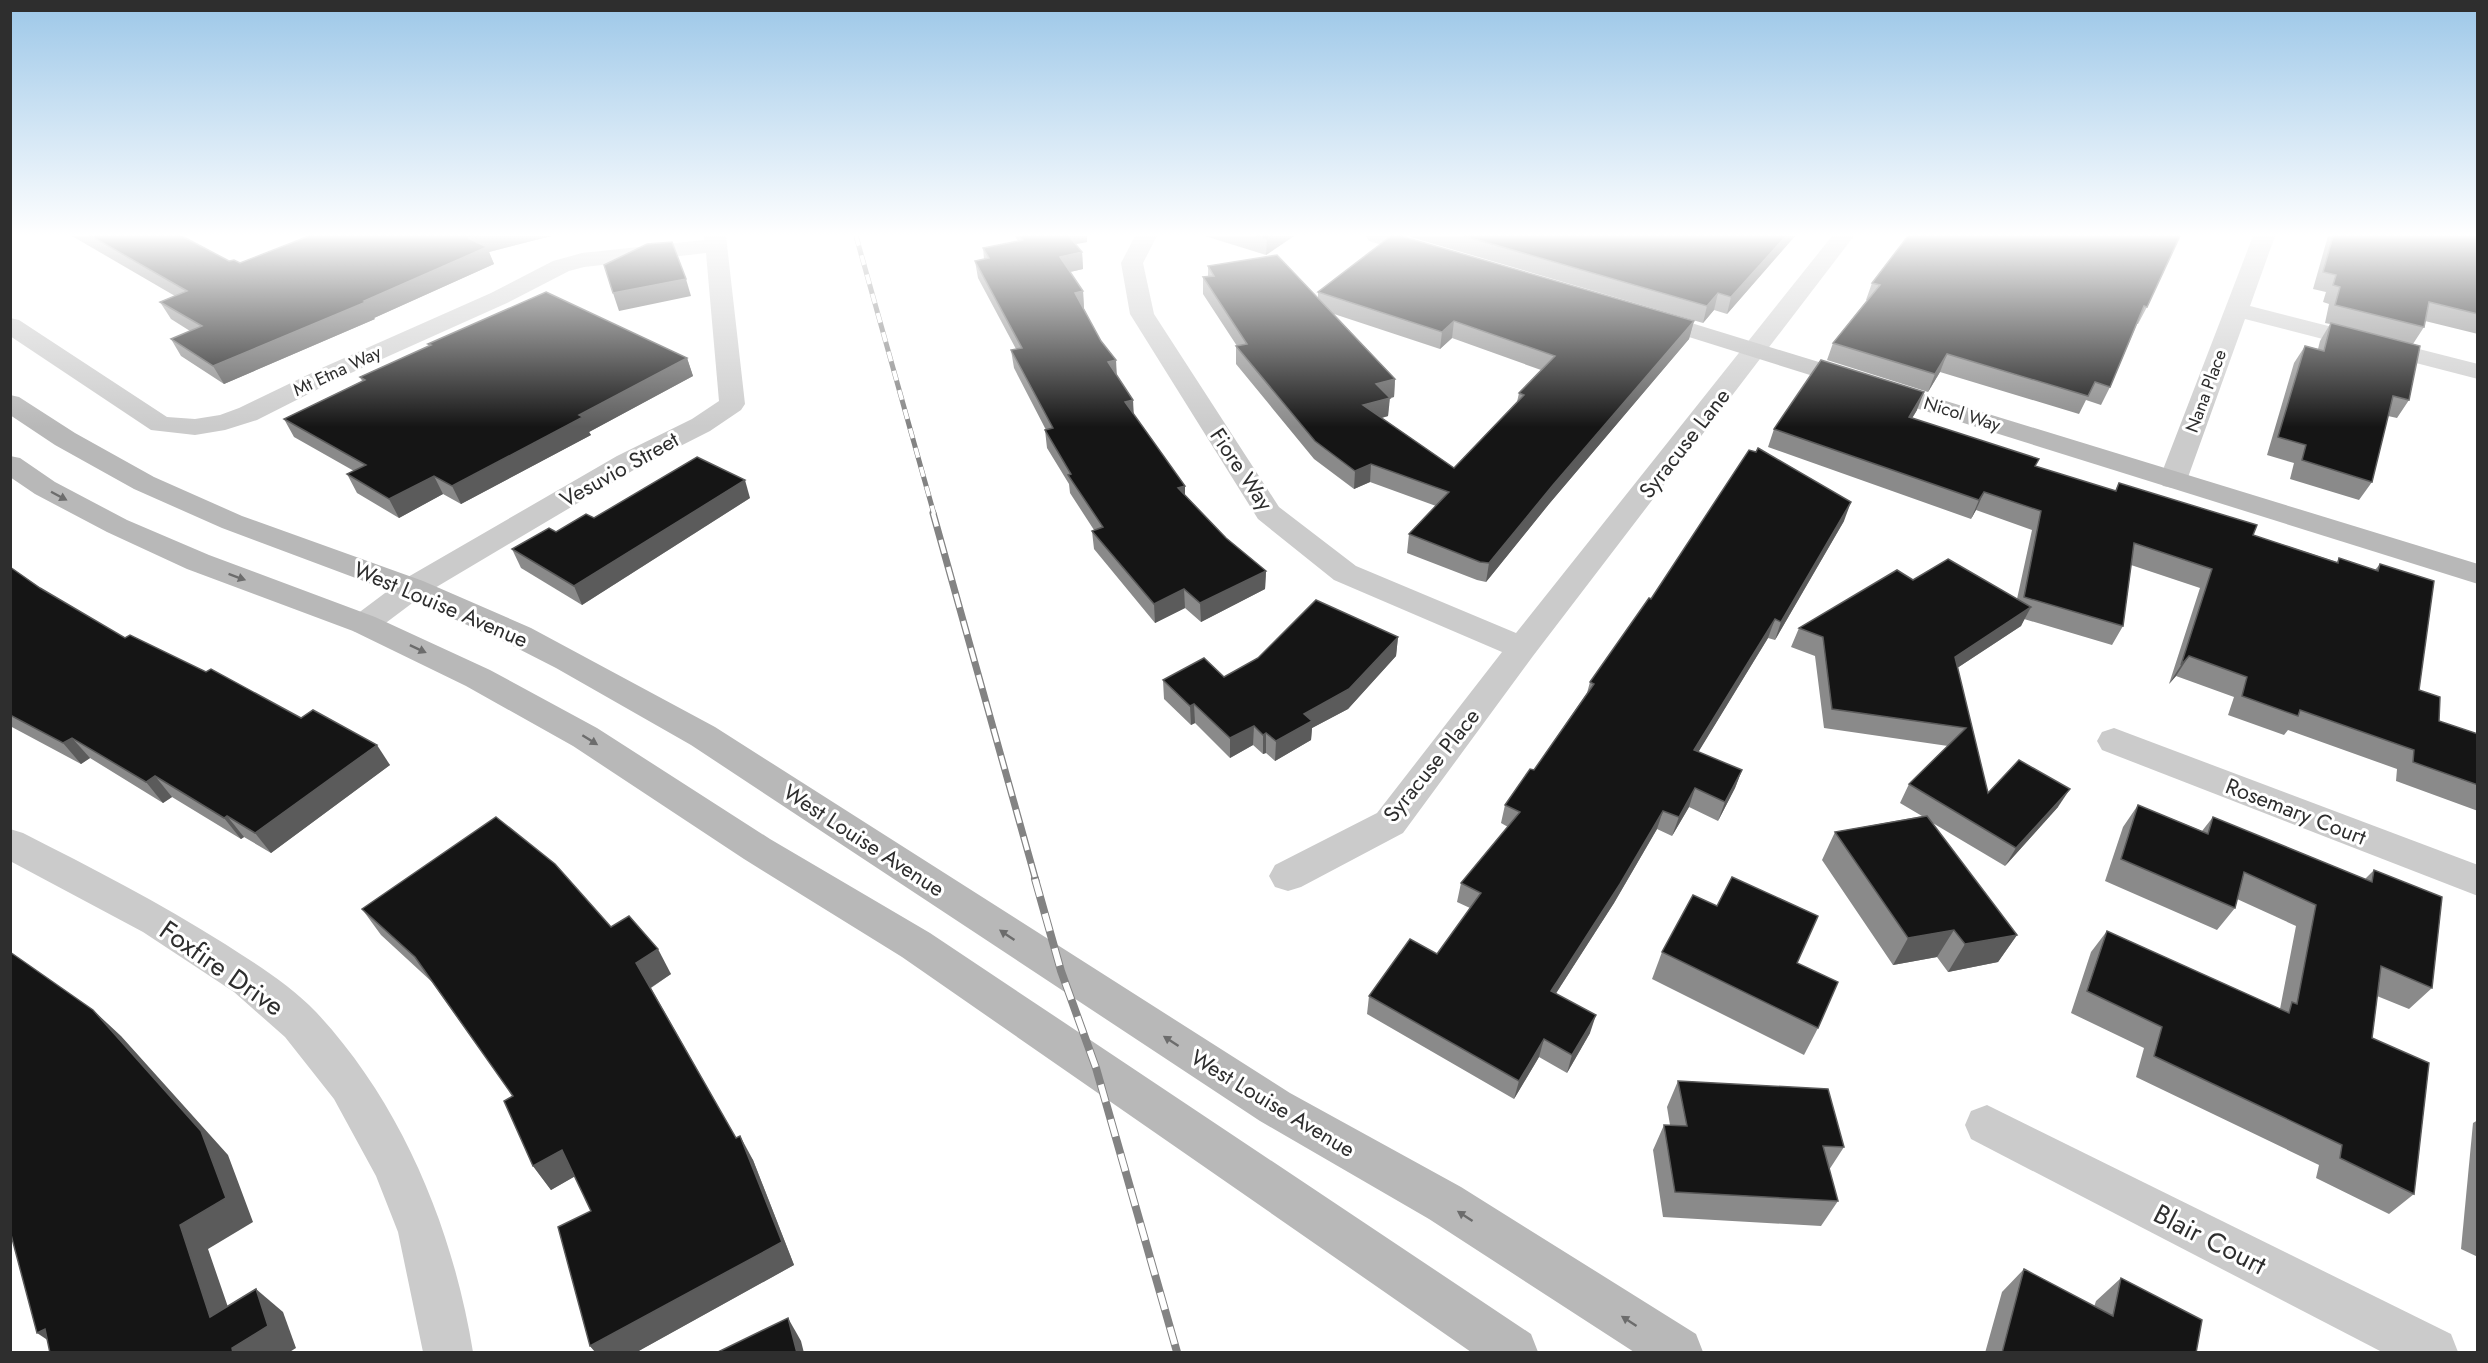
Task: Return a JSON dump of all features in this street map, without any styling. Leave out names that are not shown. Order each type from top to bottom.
[{"type":"main road","name":"Nicol Way","points":[[1623,309],[2478,574]]},
{"type":"main road","name":"West Louise Avenue","points":[[10,403],[64,439],[144,483],[232,522],[412,588],[567,660],[703,736],[1275,1107],[1445,1203],[1678,1353]]},
{"type":"main road","points":[[10,464],[45,488],[117,526],[198,562],[364,624],[478,678],[585,737],[757,849],[916,945],[1514,1353]]},
{"type":"street","name":"Mt Etna Way","points":[[10,325],[160,424],[195,427],[225,422],[248,414],[333,372],[495,300]]},
{"type":"street","name":"Vesuvio Street","points":[[364,624],[412,588],[627,462],[701,425],[732,404],[721,300]]},
{"type":"street","name":"Fiore Way","points":[[1139,300],[1142,314],[1268,513],[1345,573],[1522,648]]},
{"type":"street","name":"Syracuse Lane","points":[[1522,648],[1795,300]]},
{"type":"street","name":"Nana Place","points":[[2173,480],[2240,300]]},
{"type":"street","points":[[2236,310],[2478,372]]},
{"type":"street","name":"Syracuse Place","points":[[1288,876],[1390,823],[1522,648]]},
{"type":"street","name":"Rosemary Court","points":[[2114,741],[2478,880]]},
{"type":"street","name":"Foxfire Drive","points":[[10,843],[157,921],[248,980],[300,1024],[349,1085],[394,1165],[421,1232],[448,1353]]},
{"type":"street","name":"Blair Court","points":[[1987,1125],[2433,1353]]},
{"type":"building","points":[[166,300],[367,300],[213,366],[171,339],[202,326],[160,302]]},
{"type":"building","points":[[529,300],[562,300],[687,358],[579,415],[583,417],[452,486],[434,476],[389,499],[347,474],[366,465],[284,419],[365,380],[360,377],[431,345],[428,344]]},
{"type":"building","points":[[996,300],[1079,300],[1101,341],[1116,360],[1108,362],[1133,400],[1125,402],[1185,486],[1178,488],[1226,538],[1266,571],[1200,603],[1184,589],[1154,604],[1092,531],[1103,527],[1068,475],[1071,474],[1045,430],[1053,428],[1011,350],[1022,348]]},
{"type":"building","points":[[1218,300],[1319,300],[1395,379],[1376,384],[1390,398],[1363,405],[1454,468],[1524,395],[1519,393],[1555,356],[1454,321],[1442,332],[1342,300],[1620,300],[1694,321],[1489,563],[1480,562],[1409,534],[1449,492],[1371,464],[1355,471],[1315,441],[1236,346],[1247,344]]},
{"type":"building","points":[[1685,300],[1712,300],[1707,306]]},
{"type":"building","points":[[1868,300],[2150,300],[2147,307],[2144,306],[2110,387],[2095,382],[2088,396],[1947,354],[1935,374],[1833,343]]},
{"type":"building","points":[[2336,300],[2478,300],[2478,314],[2429,302],[2424,327],[2335,305]]},
{"type":"building","points":[[2331,323],[2420,346],[2409,400],[2393,396],[2372,482],[2302,460],[2306,445],[2278,437],[2305,346],[2324,351]]},
{"type":"building","points":[[1821,360],[1924,392],[1909,417],[2039,459],[2035,466],[2116,491],[2119,483],[2257,525],[2253,535],[2338,563],[2339,558],[2378,571],[2380,564],[2434,581],[2419,690],[2440,697],[2439,721],[2478,734],[2478,785],[2413,762],[2414,750],[2300,710],[2298,716],[2242,696],[2247,677],[2189,656],[2181,665],[2212,569],[2134,543],[2123,626],[2024,597],[2041,511],[1984,492],[1979,500],[1774,429]]},
{"type":"building","points":[[1758,448],[1851,502],[1781,622],[1775,619],[1694,750],[1742,770],[1725,802],[1695,788],[1679,817],[1663,811],[1620,884],[1551,991],[1596,1015],[1572,1055],[1544,1039],[1519,1081],[1369,996],[1410,939],[1437,954],[1481,893],[1461,883],[1520,812],[1505,805],[1530,769],[1534,770],[1594,684],[1590,682],[1649,598],[1651,599],[1749,450],[1756,452]]},
{"type":"building","points":[[697,457],[745,480],[574,586],[512,549],[549,528],[556,532],[586,514],[594,518]]},
{"type":"building","points":[[1948,559],[2031,607],[1955,657],[1988,793],[2019,760],[2070,789],[2016,848],[1909,784],[1966,728],[1832,709],[1823,637],[1799,628],[1897,570],[1913,580]]},
{"type":"building","points":[[10,567],[40,588],[125,638],[130,635],[206,672],[211,669],[301,718],[313,710],[377,745],[255,833],[227,816],[224,818],[155,776],[146,782],[72,738],[63,743],[10,715]]},
{"type":"building","points":[[1316,600],[1398,637],[1349,689],[1304,714],[1312,721],[1276,741],[1266,733],[1263,735],[1254,726],[1230,738],[1194,704],[1190,706],[1163,680],[1204,658],[1224,677],[1258,658]]},
{"type":"building","points":[[2138,805],[2208,834],[2213,817],[2372,882],[2374,870],[2442,897],[2432,988],[2381,966],[2372,1038],[2429,1063],[2414,1194],[2340,1158],[2342,1145],[2154,1056],[2162,1027],[2087,991],[2107,931],[2289,1013],[2292,1002],[2297,1004],[2316,905],[2244,872],[2235,908],[2121,859]]},
{"type":"building","points":[[1927,816],[2017,935],[1965,944],[1954,930],[1908,938],[1835,832]]},
{"type":"building","points":[[496,817],[555,864],[611,927],[629,916],[658,949],[636,963],[736,1138],[740,1136],[782,1242],[590,1346],[558,1227],[591,1211],[562,1150],[533,1166],[504,1101],[513,1096],[415,957],[362,909]]},
{"type":"building","points":[[1732,877],[1818,916],[1797,963],[1838,982],[1818,1028],[1662,952],[1693,895],[1717,906]]},
{"type":"building","points":[[10,952],[93,1010],[201,1131],[226,1198],[180,1225],[210,1317],[256,1289],[268,1326],[232,1348],[233,1353],[50,1353],[45,1329],[37,1333],[10,1231]]},
{"type":"building","points":[[1678,1081],[1828,1089],[1844,1147],[1823,1146],[1838,1201],[1675,1192],[1664,1125],[1687,1126]]},
{"type":"building","points":[[2024,1269],[2113,1316],[2121,1278],[2202,1320],[2196,1353],[2002,1353]]},
{"type":"building","points":[[788,1318],[797,1353],[716,1353]]},
{"type":"railway","points":[[874,300],[934,514]]},
{"type":"railway","points":[[933,513],[1036,881]]},
{"type":"railway","points":[[1035,879],[1061,971],[1096,1068],[1177,1352]]}]
